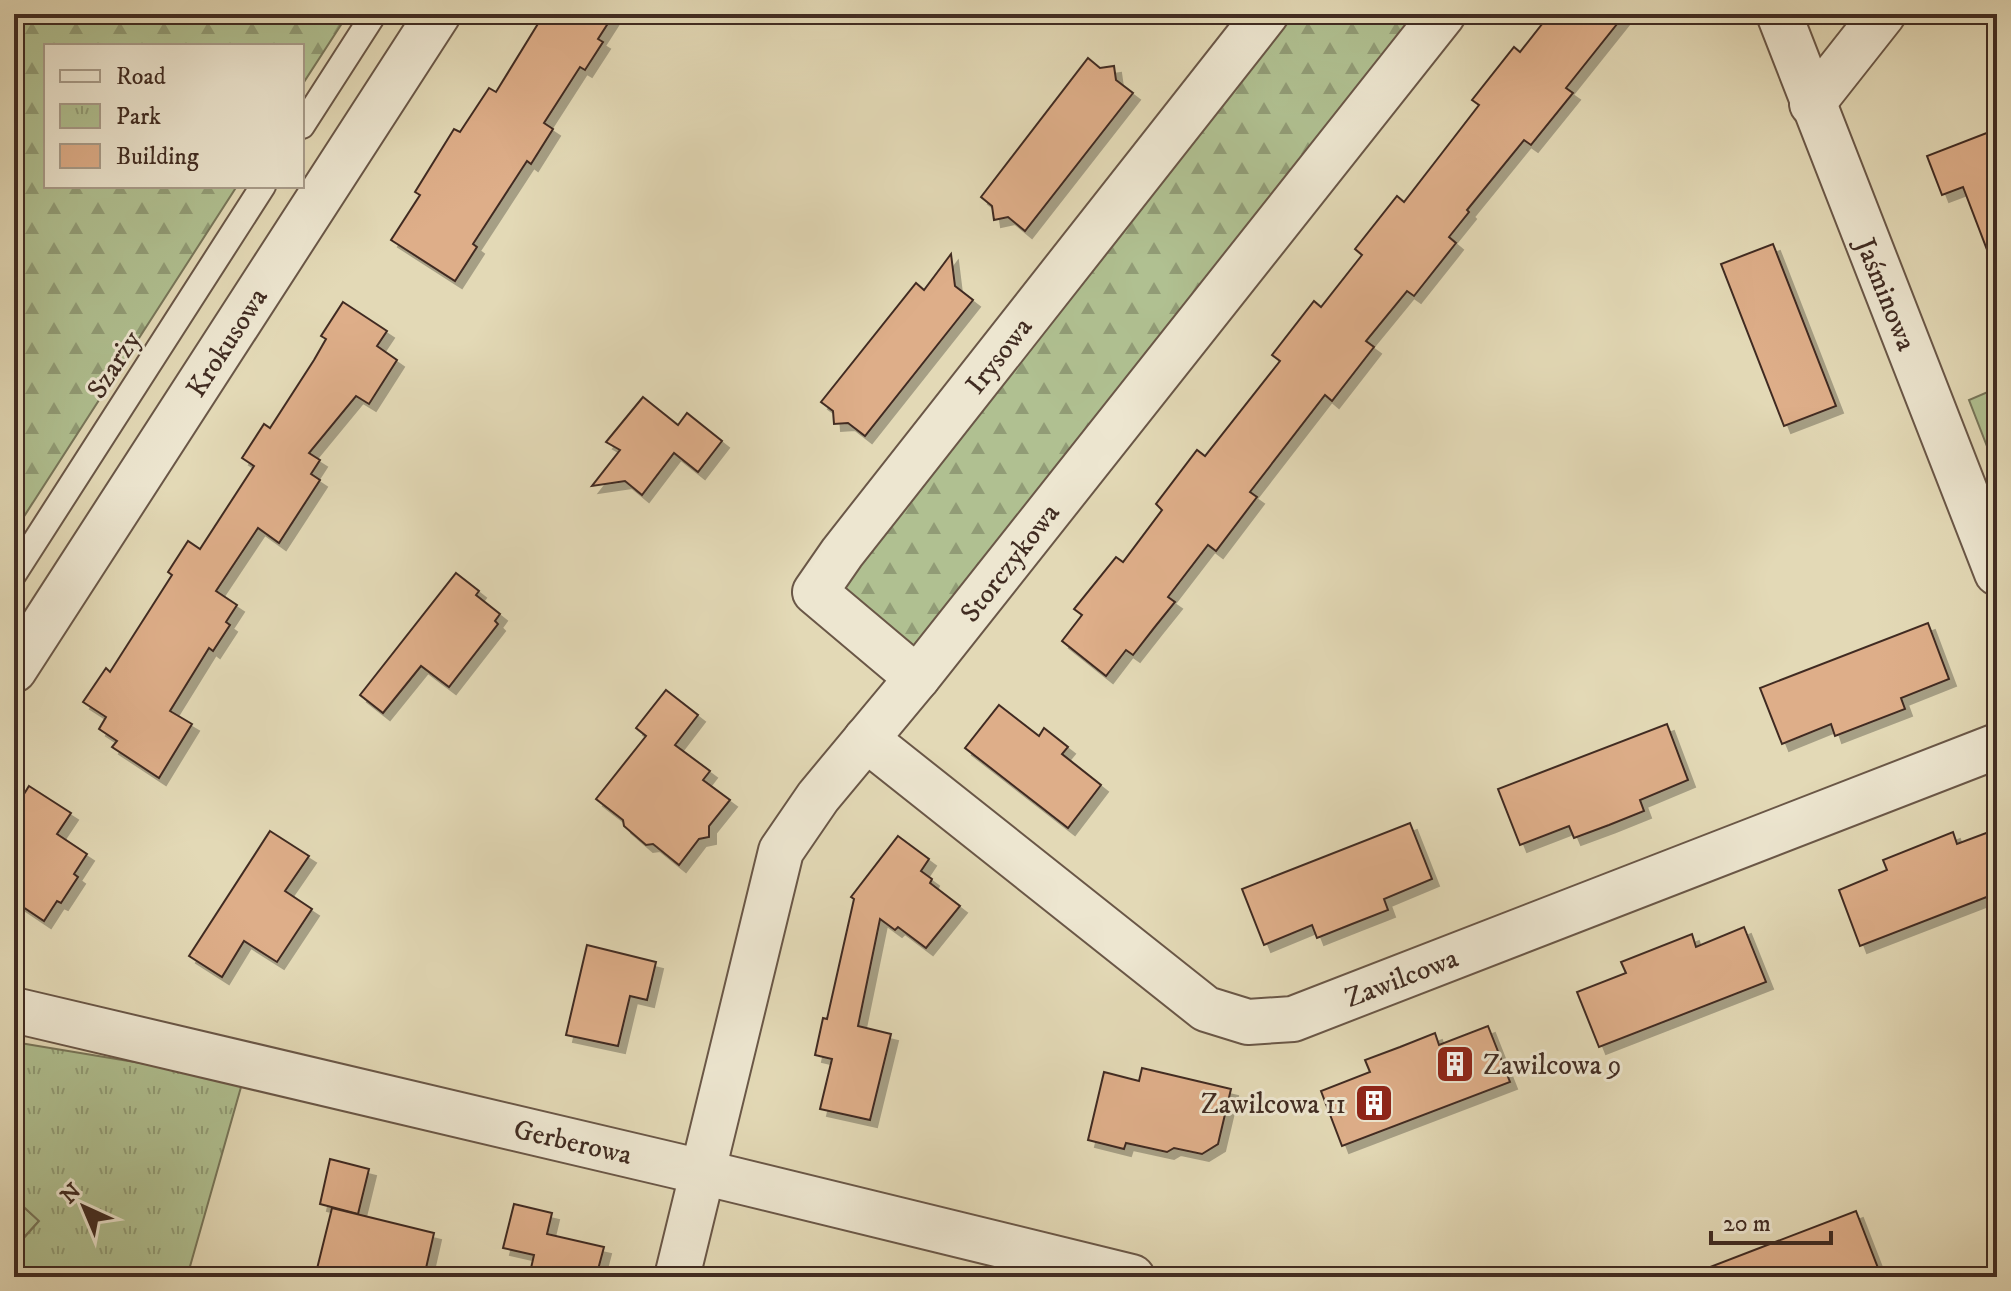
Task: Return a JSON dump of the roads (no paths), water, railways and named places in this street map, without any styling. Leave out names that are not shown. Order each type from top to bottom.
[{"type":"street","name":"Krokusowa","points":[[14,670],[438,14]]},
{"type":"street","name":"Irysowa","points":[[917,678],[815,592],[842,553],[1266,14]]},
{"type":"street","name":"Storczykowa","points":[[677,1277],[781,851],[818,797],[917,678],[1443,14]]},
{"type":"street","name":"Jaśminowa","points":[[1779,14],[1997,573]]},
{"type":"street","points":[[1812,104],[1883,14]]},
{"type":"street","name":"Zawilcowa","points":[[866,739],[1206,1009],[1248,1022],[1293,1019],[1997,746]]},
{"type":"street","name":"Gerberowa","points":[[14,1010],[1132,1277]]},
{"type":"lane","points":[[304,123],[374,14]]},
{"type":"lane","name":"Szarży","points":[[14,574],[262,188]]},
{"type":"place","name":"Zawilcowa 9","points":[[1455,1064]]},
{"type":"place","name":"Zawilcowa 11","points":[[1374,1103]]}]
